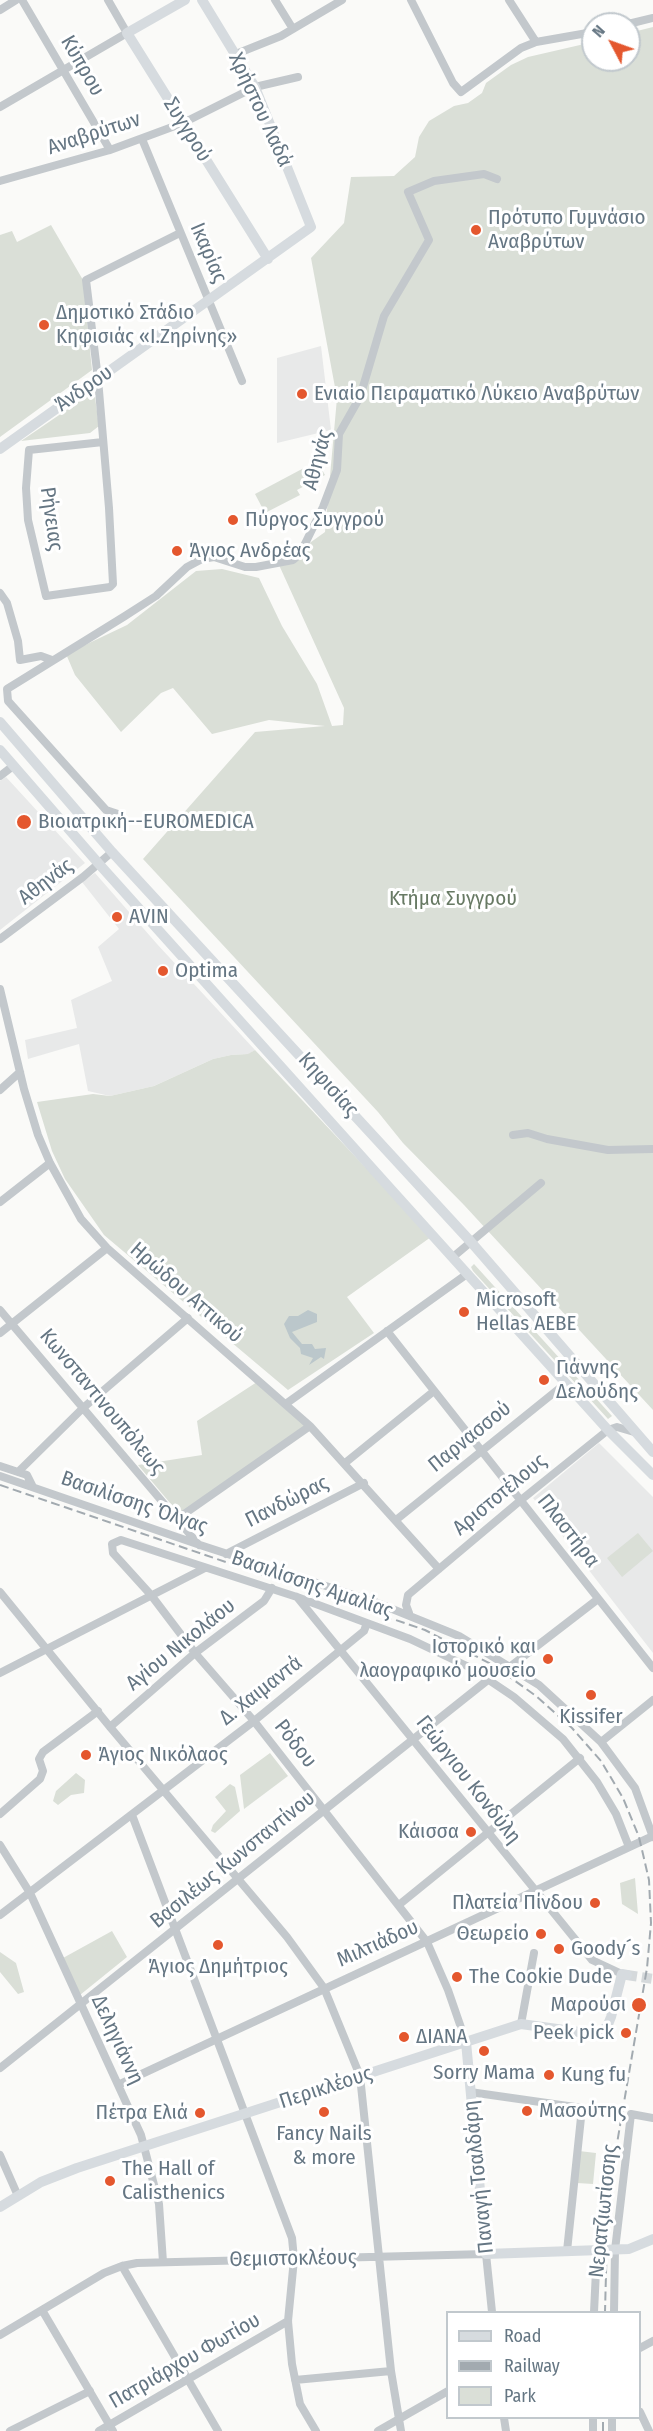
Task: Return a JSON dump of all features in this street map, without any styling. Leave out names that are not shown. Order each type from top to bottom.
[{"type":"main road","points":[[127,33],[185,0]]},
{"type":"main road","name":"Χρήστου Λαδά","points":[[202,0],[255,87],[311,223]]},
{"type":"main road","name":"Συγγρού","points":[[127,33],[268,259]]},
{"type":"main road","name":"Άνδρου","points":[[0,449],[308,232],[311,223]]},
{"type":"main road","name":"Κηφισίας","points":[[0,722],[112,852],[471,1242],[653,1452]]},
{"type":"main road","name":"Κηφισίας","points":[[0,750],[99,864],[467,1274],[608,1430],[653,1475]]},
{"type":"main road","name":"Περικλέους","points":[[0,2207],[58,2175],[521,2024],[586,2033],[598,2032],[607,2026],[624,1974]]},
{"type":"main road","name":"Παναγή Τσαλδάρη","points":[[466,2042],[486,2254]]},
{"type":"main road","name":"Θεμιστοκλέους","points":[[486,2254],[605,2250],[641,2246],[653,2239]]},
{"type":"street","points":[[0,10],[16,0]]},
{"type":"street","name":"Κύπρου","points":[[22,0],[110,150]]},
{"type":"street","name":"Συγγρού","points":[[108,0],[127,33]]},
{"type":"street","points":[[275,0],[292,29]]},
{"type":"street","points":[[236,54],[292,29],[342,0]]},
{"type":"street","points":[[411,0],[453,83],[461,92],[521,48],[536,42],[581,34]]},
{"type":"street","points":[[509,0],[536,42]]},
{"type":"street","points":[[0,107],[127,33]]},
{"type":"street","name":"Αναβρύτων","points":[[0,181],[142,139],[183,123],[255,87],[298,77]]},
{"type":"street","name":"Ικαρίας","points":[[142,139],[242,381]]},
{"type":"street","name":"Αθηνάς","points":[[118,814],[106,810],[6,697],[10,686],[156,596],[180,572],[202,560],[214,557],[245,567],[256,567],[283,562],[300,554],[323,507],[337,470],[339,434],[360,397],[384,316],[429,240],[408,192],[434,181],[484,174],[497,179]]},
{"type":"street","points":[[103,442],[86,279],[180,233]]},
{"type":"street","name":"Ρήνειας","points":[[103,442],[113,584],[110,587],[46,596],[28,520],[26,488],[29,450],[103,442]]},
{"type":"street","points":[[0,593],[7,603],[18,641],[20,660],[41,656],[52,660]]},
{"type":"street","points":[[0,776],[13,766]]},
{"type":"street","name":"Αθηνάς","points":[[0,939],[112,852]]},
{"type":"street","name":"Ηρώδου Αττικού","points":[[0,989],[20,1072],[50,1163],[81,1219],[107,1248],[287,1403],[364,1483],[439,1569]]},
{"type":"street","points":[[0,1090],[20,1072]]},
{"type":"street","points":[[513,1135],[528,1133],[547,1139],[608,1150],[653,1149]]},
{"type":"street","points":[[0,1202],[50,1163]]},
{"type":"street","points":[[453,1257],[542,1183]]},
{"type":"street","points":[[0,1333],[107,1248]]},
{"type":"street","points":[[287,1403],[467,1274]]},
{"type":"street","name":"Κωνσταντινουπόλεως","points":[[0,1310],[200,1545]]},
{"type":"street","points":[[18,1472],[83,1408],[188,1318]]},
{"type":"street","name":"Πλαστήρα","points":[[387,1331],[653,1668]]},
{"type":"street","name":"Παρνασσού","points":[[396,1520],[566,1383]]},
{"type":"street","points":[[345,1463],[434,1391]]},
{"type":"street","points":[[177,1519],[310,1426]]},
{"type":"street","points":[[608,1430],[623,1428],[636,1433]]},
{"type":"street","name":"Αριστοτέλους","points":[[409,1613],[406,1605],[408,1595],[520,1500],[608,1430]]},
{"type":"street","points":[[0,1466],[27,1475],[33,1487]]},
{"type":"street","name":"Βασιλίσσης Όλγας","points":[[0,1476],[226,1554],[409,1613],[451,1632],[511,1666],[559,1701],[601,1742],[634,1788],[653,1836]]},
{"type":"street","name":"Πανδώρας","points":[[226,1554],[364,1483]]},
{"type":"street","name":"Βασιλίσσης Αμαλίας","points":[[112,1544],[121,1540],[272,1588],[410,1639],[489,1679],[542,1719],[580,1758],[616,1814],[629,1846]]},
{"type":"street","name":"Ρόδου","points":[[112,1544],[113,1552],[254,1721],[323,1811],[400,1904],[427,1942],[466,2042]]},
{"type":"street","points":[[0,1673],[205,1568]]},
{"type":"street","name":"Αγίου Νικολάου","points":[[110,1727],[195,1653],[264,1601],[272,1588]]},
{"type":"street","points":[[0,1592],[287,1937],[324,1989],[360,2076],[391,2370],[401,2431]]},
{"type":"street","name":"Γεώργιου Κονδύλη","points":[[297,1597],[534,1892],[592,1960],[624,1974]]},
{"type":"street","points":[[511,1666],[598,1599]]},
{"type":"street","name":"Δ. Χαιμαντά","points":[[0,1915],[254,1721],[341,1651],[364,1631],[367,1623]]},
{"type":"street","name":"Βασιλέως Κωνσταντίνου","points":[[0,2068],[489,1679]]},
{"type":"street","points":[[601,1742],[653,1700]]},
{"type":"street","points":[[0,1814],[40,1779],[43,1771],[39,1759],[43,1752],[98,1711]]},
{"type":"street","points":[[400,1904],[580,1758]]},
{"type":"street","points":[[132,1815],[215,2041],[246,2115],[292,2238],[294,2259],[288,2321],[295,2380],[300,2404],[316,2431]]},
{"type":"street","name":"Μιλτιάδου","points":[[118,2085],[653,1836]]},
{"type":"street","name":"Δεληγιάννη","points":[[0,1845],[30,1893],[145,2147],[159,2204],[163,2262]]},
{"type":"street","points":[[521,2024],[534,1953]]},
{"type":"street","points":[[470,2092],[582,2108],[567,2251]]},
{"type":"street","name":"Νερατζιωτίσσης","points":[[594,2311],[631,2114],[652,2120]]},
{"type":"street","points":[[0,2155],[18,2196]]},
{"type":"street","name":"Νερατζιωτίσσης","points":[[605,2250],[614,2311]]},
{"type":"street","name":"Θεμιστοκλέους","points":[[0,2335],[122,2266],[163,2262],[486,2254]]},
{"type":"street","name":"Παναγή Τσαλδάρη","points":[[486,2254],[492,2311]]},
{"type":"street","points":[[122,2266],[218,2431]]},
{"type":"street","points":[[42,2310],[111,2428]]},
{"type":"street","name":"Πατριάρχου Φωτίου","points":[[99,2431],[111,2428],[288,2321]]},
{"type":"street","points":[[295,2380],[391,2370]]},
{"type":"street","points":[[10,2431],[90,2391]]},
{"type":"street","points":[[378,2431],[446,2392]]},
{"type":"street","points":[[641,2416],[649,2431]]},
{"type":"shaded area","name":"Ενιαίο Πειραματικό Λύκειο Αναβρύτων","points":[[321,346],[331,430],[277,443],[277,358]]},
{"type":"shaded area","name":"Βιοιατρική--EUROMEDICA","points":[[6,777],[85,863],[0,930],[0,781]]},
{"type":"shaded area","points":[[95,873],[255,1050],[249,1054],[213,1059],[154,1086],[110,1096],[88,1091],[79,1044],[28,1059],[25,1040],[77,1028],[71,1000],[112,981],[98,947],[119,929],[82,882]]},
{"type":"shaded area","points":[[308,1310],[317,1314],[317,1322],[292,1332],[302,1344],[312,1344],[315,1349],[326,1348],[324,1359],[321,1357],[309,1365],[313,1358],[301,1354],[300,1348],[290,1338],[284,1324],[289,1316],[298,1316]]},
{"type":"shaded area","points":[[599,1443],[653,1497],[653,1653],[533,1498]]},
{"type":"green space","name":"Κτήμα Συγγρού","points":[[653,27],[653,1410],[464,1205],[403,1143],[378,1112],[143,859],[255,732],[325,726],[269,720],[212,734],[173,688],[161,693],[121,732],[75,675],[66,654],[127,625],[196,571],[222,569],[259,578],[282,626],[317,684],[332,726],[343,725],[344,708],[279,565],[325,532],[337,398],[311,258],[344,223],[351,177],[394,176],[415,157],[419,137],[429,121],[454,106],[468,103],[482,93],[486,83],[511,65],[528,57],[581,45],[581,72],[641,72],[641,30]]},
{"type":"green space","name":"Δημοτικό Στάδιο Κηφισιάς «Ι.Ζηρίνης»","points":[[51,225],[83,280],[92,370],[0,437],[0,235],[12,231],[17,242]]},
{"type":"green space","points":[[90,394],[95,397],[99,426],[90,433],[21,441]]},
{"type":"green space","points":[[317,461],[325,475],[297,490],[300,495],[265,513],[255,494]]},
{"type":"green space","points":[[255,1050],[431,1237],[347,1297],[374,1333],[288,1390],[104,1235],[65,1179],[52,1151],[37,1102],[93,1094],[110,1096],[154,1086],[213,1059],[248,1054]]},
{"type":"green space","points":[[474,1264],[612,1416],[608,1419],[473,1271],[471,1267]]},
{"type":"green space","points":[[257,1382],[306,1426],[181,1516],[138,1465],[202,1455],[197,1421]]},
{"type":"green space","points":[[638,1533],[653,1551],[622,1577],[607,1558]]},
{"type":"green space","points":[[270,1753],[288,1776],[244,1809],[240,1775]]},
{"type":"green space","points":[[76,1773],[85,1780],[84,1793],[71,1795],[58,1805],[53,1801],[56,1791]]},
{"type":"green space","points":[[230,1784],[235,1787],[240,1811],[215,1833],[211,1831],[213,1825],[226,1811],[215,1797]]},
{"type":"green space","points":[[635,1878],[638,1914],[622,1904],[620,1883]]},
{"type":"green space","points":[[112,1931],[127,1957],[80,1995],[63,1958]]},
{"type":"green space","points":[[0,1952],[16,1963],[24,1992],[18,1994],[0,1972]]},
{"type":"green space","points":[[579,2151],[596,2153],[593,2184],[577,2183]]},
{"type":"tunnel","points":[[627,1975],[653,1979]]},
{"type":"railway","points":[[0,1485],[425,1630],[493,1665],[536,1696],[572,1728],[601,1761],[623,1798],[639,1837],[649,1880],[651,1923],[647,1968],[608,2196],[605,2311]]},
{"type":"railway","points":[[603,2419],[603,2431]]},
{"type":"place","name":"Πρότυπο Γυμνάσιο Αναβρύτων","points":[[476,230]]},
{"type":"place","name":"Δημοτικό Στάδιο Κηφισιάς «Ι.Ζηρίνης»","points":[[44,325]]},
{"type":"place","name":"Ενιαίο Πειραματικό Λύκειο Αναβρύτων","points":[[302,394]]},
{"type":"place","name":"Πύργος Συγγρού","points":[[233,520]]},
{"type":"place","name":"Άγιος Ανδρέας","points":[[177,551]]},
{"type":"place","name":"Βιοιατρική--EUROMEDICA","points":[[24,822]]},
{"type":"place","name":"AVIN","points":[[117,917]]},
{"type":"place","name":"Optima","points":[[163,971]]},
{"type":"place","name":"Microsoft Hellas AEBE","points":[[464,1312]]},
{"type":"place","name":"Γιάννης Δελούδης","points":[[544,1380]]},
{"type":"place","name":"Ιστορικό και λαογραφικό μουσείο","points":[[548,1659]]},
{"type":"place","name":"Kissifer","points":[[591,1695]]},
{"type":"place","name":"Άγιος Νικόλαος","points":[[86,1755]]},
{"type":"place","name":"Κάισσα","points":[[471,1832]]},
{"type":"place","name":"Πλατεία Πίνδου","points":[[595,1903]]},
{"type":"place","name":"Θεωρείο","points":[[541,1934]]},
{"type":"place","name":"Άγιος Δημήτριος","points":[[218,1945]]},
{"type":"place","name":"Goody´s","points":[[559,1949]]},
{"type":"place","name":"The Cookie Dude","points":[[457,1977]]},
{"type":"place","name":"Μαρούσι","points":[[639,2005]]},
{"type":"place","name":"Peek pick","points":[[626,2033]]},
{"type":"place","name":"ΔΙΑΝΑ","points":[[404,2037]]},
{"type":"place","name":"Sorry Mama","points":[[484,2051]]},
{"type":"place","name":"Kung fu","points":[[549,2075]]},
{"type":"place","name":"Μασούτης","points":[[527,2111]]},
{"type":"place","name":"Fancy Nails & more","points":[[324,2112]]},
{"type":"place","name":"Πέτρα Ελιά","points":[[200,2113]]},
{"type":"place","name":"The Hall of Calisthenics","points":[[110,2181]]}]
